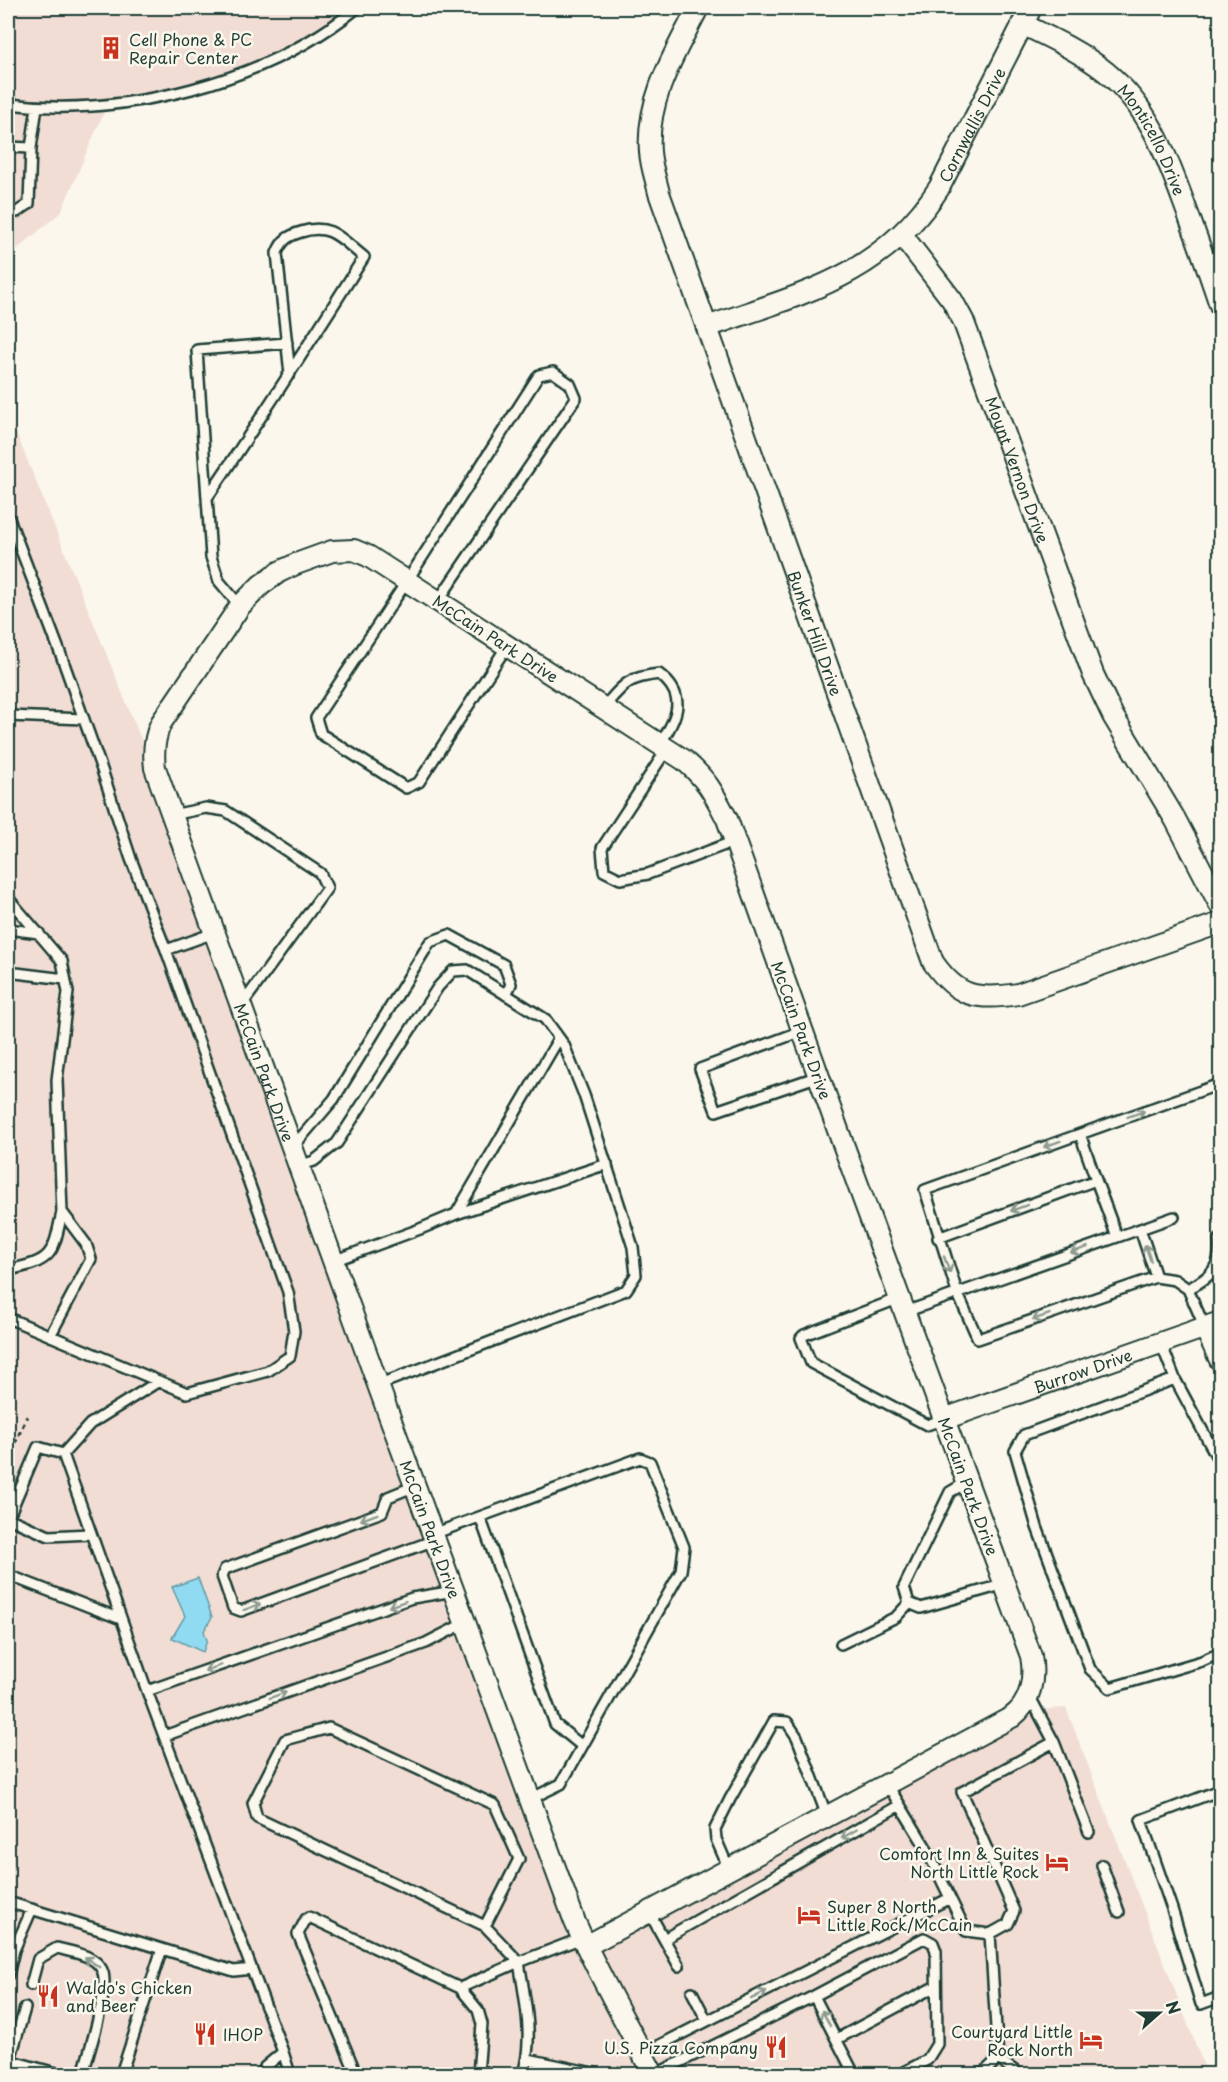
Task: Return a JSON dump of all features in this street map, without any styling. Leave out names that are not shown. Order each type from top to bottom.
[{"type":"street","name":"Bunker Hill Drive","points":[[698,8],[657,92],[650,125],[650,151],[659,193],[933,962],[944,977],[960,990],[974,996],[990,998],[1018,994],[1221,923]]},
{"type":"street","name":"Cornwallis Drive","points":[[902,235],[928,205],[939,188],[1026,16]]},
{"type":"street","name":"Monticello Drive","points":[[1026,16],[1061,43],[1104,71],[1132,98],[1148,121],[1166,153],[1221,305]]},
{"type":"street","points":[[707,327],[850,273],[873,259],[902,235]]},
{"type":"street","name":"Mount Vernon Drive","points":[[902,235],[952,300],[963,320],[1093,674],[1113,716],[1175,819],[1221,905]]},
{"type":"street","name":"McCain Park Drive","points":[[654,2074],[584,1942],[378,1385],[155,768],[153,754],[155,735],[161,723],[240,606],[261,585],[279,572],[332,551],[354,550],[368,556],[684,760],[702,776],[712,789],[727,819],[802,1031],[1031,1656],[1033,1681],[1029,1695]]},
{"type":"street","points":[[1213,1325],[1221,1360]]},
{"type":"street","name":"Burrow Drive","points":[[944,1419],[1213,1325]]},
{"type":"street","points":[[584,1942],[649,1912],[1012,1717],[1020,1711],[1029,1695]]},
{"type":"lane","points":[[8,104],[70,108],[107,105],[157,97],[203,86],[283,54],[357,8]]},
{"type":"lane","points":[[8,212],[17,212],[29,204],[31,148],[37,107]]},
{"type":"lane","points":[[8,147],[31,148]]},
{"type":"lane","points":[[207,498],[290,374],[364,257],[325,229],[312,228],[288,236],[281,243],[277,253],[290,374]]},
{"type":"lane","points":[[240,606],[219,581],[211,556],[197,350],[287,344]]},
{"type":"lane","points":[[438,601],[576,398],[570,384],[553,372],[539,375],[316,718],[321,734],[406,788],[419,782],[507,646]]},
{"type":"lane","points":[[8,516],[84,719],[131,859],[166,950],[288,1292],[294,1331],[290,1356],[267,1371],[187,1393],[8,1318]]},
{"type":"lane","points":[[603,708],[626,682],[659,674],[670,683],[677,704],[674,723],[663,747],[602,848],[604,871],[620,879],[648,874],[735,841]]},
{"type":"lane","points":[[8,716],[84,719]]},
{"type":"lane","points":[[172,815],[206,808],[226,811],[320,873],[327,888],[242,1006]]},
{"type":"lane","points":[[8,898],[62,961],[68,992],[57,1080],[62,1212],[55,1247],[41,1261],[8,1270]]},
{"type":"lane","points":[[8,929],[39,933]]},
{"type":"lane","points":[[166,950],[215,933]]},
{"type":"lane","points":[[292,1148],[334,1099],[430,942],[449,935],[504,965],[511,984],[506,995]]},
{"type":"lane","points":[[299,1166],[314,1161],[338,1143],[438,987],[453,971],[467,970],[545,1019],[564,1045],[585,1095],[633,1247],[636,1275],[626,1290],[378,1385]]},
{"type":"lane","points":[[8,972],[65,979]]},
{"type":"lane","points":[[802,1031],[700,1069],[716,1111],[819,1076]]},
{"type":"lane","points":[[456,1214],[559,1038]]},
{"type":"lane","points":[[1213,1325],[1188,1289],[1175,1280],[1156,1276],[978,1339],[957,1292],[938,1238],[925,1190],[1221,1084]]},
{"type":"lane","points":[[1080,1134],[1117,1237]]},
{"type":"lane","points":[[333,1261],[456,1214],[607,1164]]},
{"type":"lane","points":[[938,1238],[1096,1180]]},
{"type":"lane","points":[[50,1336],[91,1259],[86,1244],[62,1212]]},
{"type":"lane","points":[[944,1419],[927,1425],[811,1363],[801,1338],[804,1335],[902,1305],[957,1292],[1174,1217]]},
{"type":"lane","points":[[1140,1229],[1156,1276]]},
{"type":"lane","points":[[1188,1289],[1204,1281],[1214,1270],[1220,1259],[1219,1240]]},
{"type":"lane","points":[[1161,1343],[1175,1379],[1221,1463]]},
{"type":"lane","points":[[1175,1379],[1024,1436],[1015,1451],[1037,1527],[1090,1669],[1110,1688],[1202,1661],[1221,1653]]},
{"type":"lane","points":[[63,1454],[90,1424],[159,1382]]},
{"type":"lane","points":[[63,1454],[38,1448],[8,1518],[49,1536],[90,1534]]},
{"type":"lane","points":[[63,1454],[147,1691],[290,2074]]},
{"type":"lane","points":[[415,1486],[388,1497],[382,1512],[225,1569],[222,1576],[233,1608],[240,1611],[434,1537],[480,1517],[640,1458],[650,1461],[684,1547],[681,1571],[561,1784],[530,1798]]},
{"type":"lane","points":[[909,1603],[904,1587],[950,1492],[967,1482]]},
{"type":"lane","points":[[480,1517],[555,1724],[582,1746]]},
{"type":"lane","points":[[8,1575],[121,1619]]},
{"type":"lane","points":[[909,1603],[921,1608],[1005,1584]]},
{"type":"lane","points":[[147,1691],[412,1598],[454,1591]]},
{"type":"lane","points":[[841,1644],[896,1617],[909,1603]]},
{"type":"lane","points":[[164,1736],[426,1643],[465,1623]]},
{"type":"lane","points":[[1029,1695],[1054,1742],[1089,1832]]},
{"type":"lane","points":[[729,1869],[716,1839],[715,1829],[774,1721],[787,1722],[797,1737],[827,1816]]},
{"type":"lane","points":[[485,1926],[519,1859],[495,1805],[329,1728],[285,1740],[253,1803],[257,1818],[485,1926],[519,1962],[528,2023],[528,2059],[523,2074]]},
{"type":"lane","points":[[886,1784],[925,1846],[966,1931],[990,1934],[1008,1924],[1014,1911],[962,1792],[1054,1742]]},
{"type":"lane","points":[[1221,1805],[1215,1792],[1141,1820],[1172,1909],[1201,2004],[1221,1997]]},
{"type":"lane","points":[[664,1939],[900,1805]]},
{"type":"lane","points":[[1102,1865],[1119,1912]]},
{"type":"lane","points":[[642,2054],[950,1898]]},
{"type":"lane","points":[[8,1902],[234,1971],[251,1970]]},
{"type":"lane","points":[[8,1975],[10,1949],[32,1909]]},
{"type":"lane","points":[[649,1912],[679,1966]]},
{"type":"lane","points":[[354,2074],[298,1935],[309,1917],[460,1988],[478,2010],[482,2024],[479,2072],[493,2074]]},
{"type":"lane","points":[[990,1934],[998,2059]]},
{"type":"lane","points":[[654,2074],[814,1996],[924,1938],[933,1943],[936,1951],[937,2044],[927,2060],[900,2074]]},
{"type":"lane","points":[[460,1988],[519,1962],[584,1942]]},
{"type":"lane","points":[[31,1985],[38,1959],[57,1948],[90,1958],[102,1969],[106,1986],[83,2074]]},
{"type":"lane","points":[[122,2074],[162,1949]]},
{"type":"lane","points":[[837,2039],[936,1986]]},
{"type":"lane","points":[[692,1992],[707,2021]]},
{"type":"lane","points":[[814,1996],[854,2074]]},
{"type":"lane","points":[[25,2007],[9,2060],[60,2074]]},
{"type":"lane","points":[[263,2074],[265,2067],[283,2052]]},
{"type":"lane","points":[[528,2059],[598,2074]]},
{"type":"lane","points":[[982,2074],[998,2059]]},
{"type":"lane","points":[[998,2059],[1020,2074]]},
{"type":"path","points":[[36,8],[63,10]]},
{"type":"path","points":[[99,10],[111,8]]},
{"type":"path","points":[[8,1460],[27,1416]]},
{"type":"shaded area","points":[[8,8],[357,8],[283,54],[203,86],[107,105],[61,212],[8,257]]},
{"type":"shaded area","points":[[8,413],[172,815],[586,1945],[1020,1711],[1066,1708],[1207,2074],[8,2074]]},
{"type":"water","points":[[198,1578],[212,1617],[204,1631],[207,1640],[203,1652],[172,1638],[185,1616],[172,1587]]},
{"type":"place","name":"Cell Phone & PC Repair Center","points":[[111,48]]},
{"type":"place","name":"Comfort Inn & Suites North Little Rock","points":[[1057,1862]]},
{"type":"place","name":"Super 8 North Little Rock/McCain","points":[[809,1915]]},
{"type":"place","name":"Waldo's Chicken and Beer","points":[[48,1996]]},
{"type":"place","name":"IHOP","points":[[205,2034]]},
{"type":"place","name":"Courtyard Little Rock North","points":[[1091,2040]]},
{"type":"place","name":"U.S. Pizza Company","points":[[776,2047]]}]
